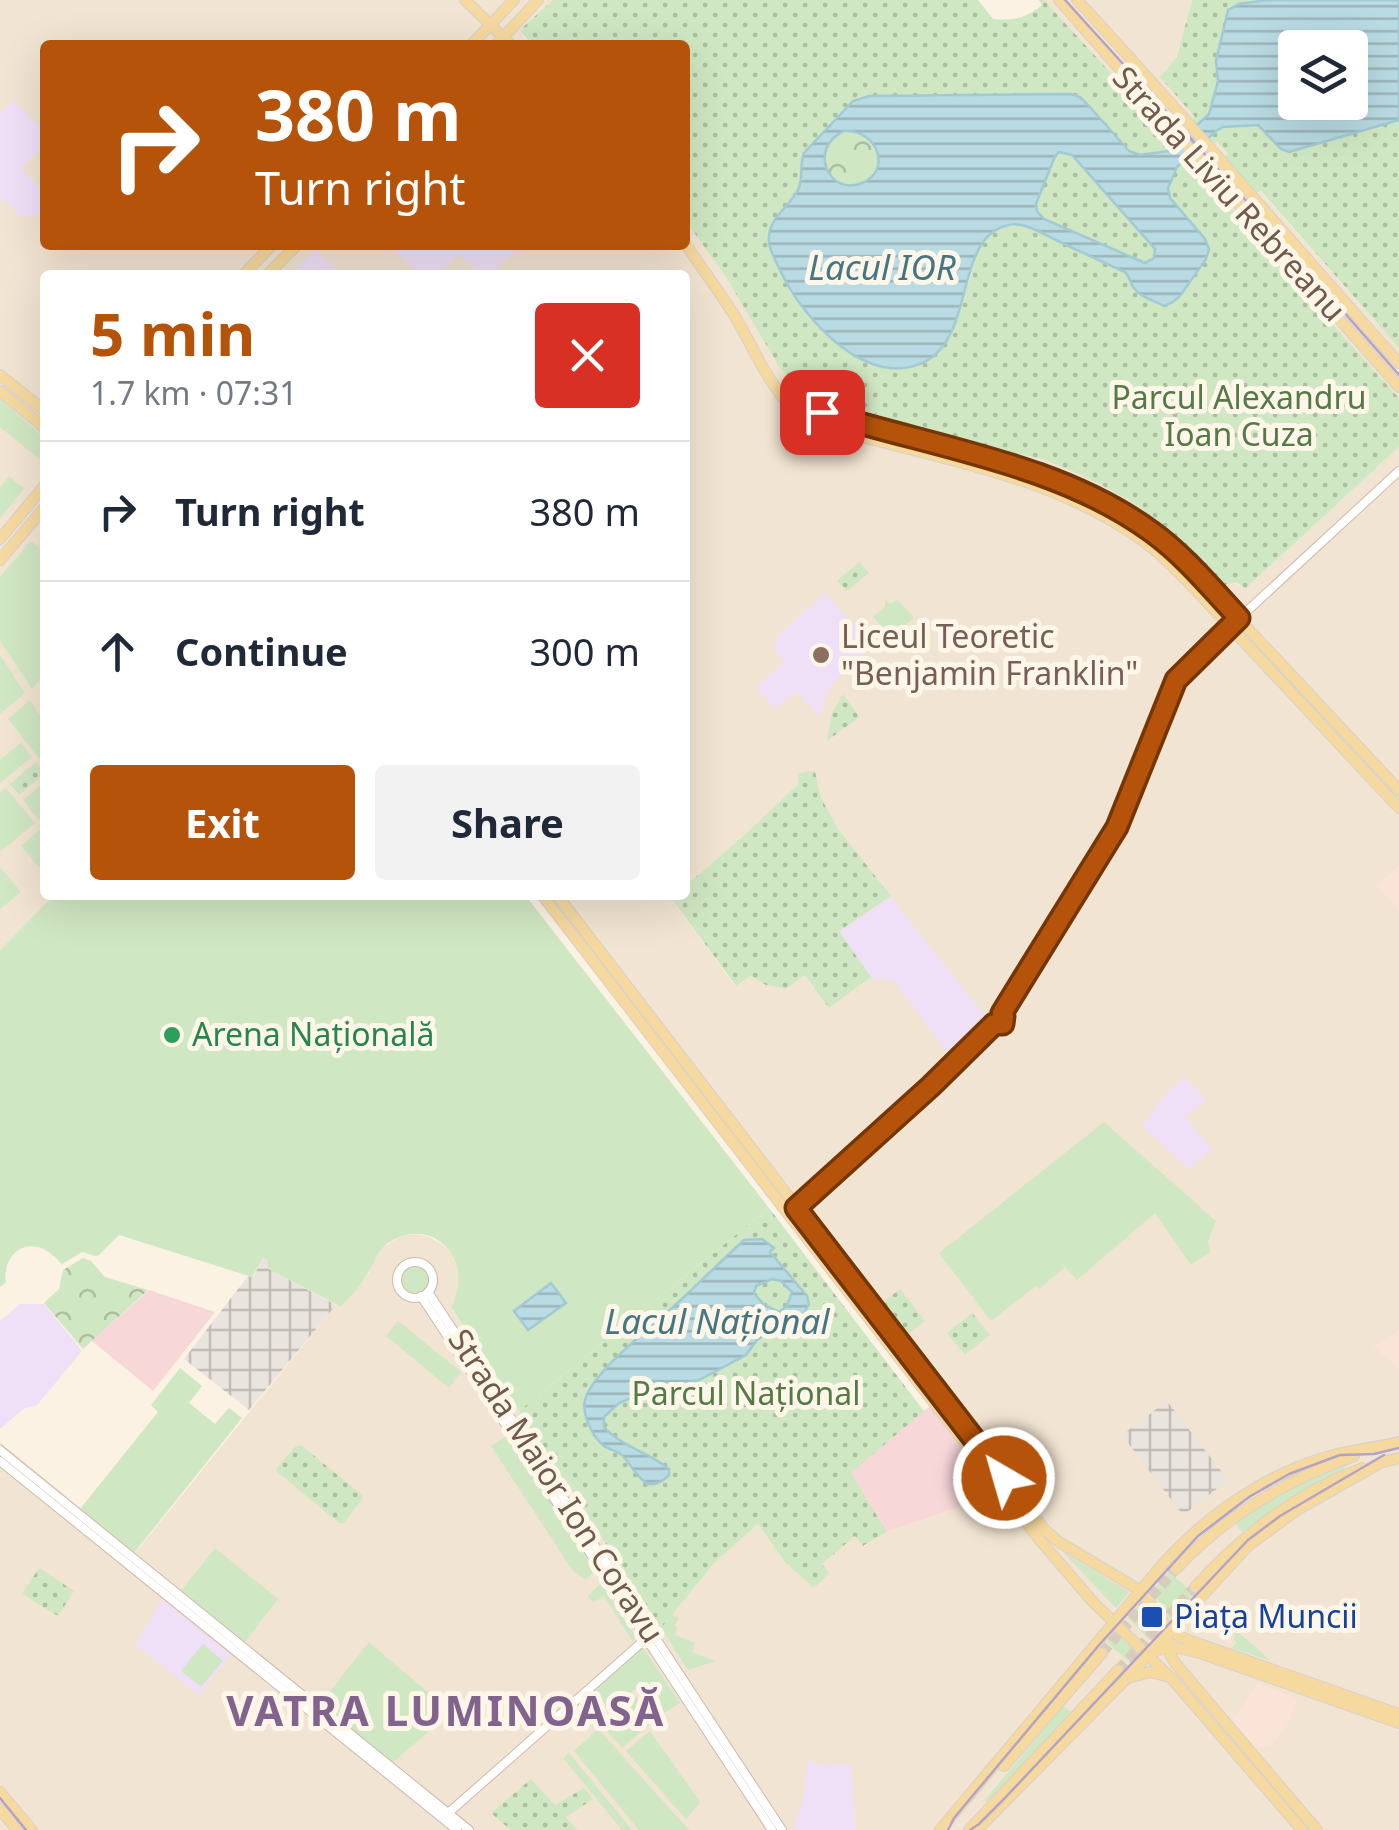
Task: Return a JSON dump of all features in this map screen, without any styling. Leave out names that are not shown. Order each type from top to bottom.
[{"type":"main road","points":[[465,0],[502,40]]},
{"type":"main road","points":[[476,40],[514,0]]},
{"type":"main road","points":[[505,40],[538,0]]},
{"type":"main road","name":"Strada Liviu Rebreanu","points":[[1059,0],[1399,387]]},
{"type":"main road","name":"Strada Liviu Rebreanu","points":[[1077,0],[1138,64],[1399,363]]},
{"type":"main road","points":[[247,270],[267,250]]},
{"type":"main road","points":[[272,270],[292,250]]},
{"type":"main road","points":[[689,250],[735,316],[780,394],[802,417],[838,431],[1036,484],[1118,524],[1152,548],[1234,623],[1399,790]]},
{"type":"main road","points":[[0,375],[40,407]]},
{"type":"main road","points":[[0,391],[40,424]]},
{"type":"main road","points":[[780,394],[839,418],[1039,474],[1087,493],[1136,522],[1166,543],[1399,808]]},
{"type":"main road","points":[[794,431],[795,423],[802,417],[839,418]]},
{"type":"main road","points":[[0,539],[40,491]]},
{"type":"main road","points":[[0,560],[40,514]]},
{"type":"main road","points":[[546,900],[1045,1530],[1140,1591],[1170,1631],[1399,1714]]},
{"type":"main road","points":[[561,900],[1039,1539],[1081,1589],[1172,1679],[1302,1830]]},
{"type":"main road","points":[[1176,1570],[1214,1532],[1263,1498],[1320,1469],[1399,1442]]},
{"type":"main road","points":[[943,1830],[1140,1591],[1198,1528],[1278,1476],[1345,1452],[1374,1449]]},
{"type":"main road","points":[[1195,1586],[1234,1545],[1270,1516],[1342,1476],[1399,1458]]},
{"type":"main road","points":[[969,1830],[1123,1674],[1148,1654],[1255,1540],[1297,1510],[1382,1462]]},
{"type":"main road","points":[[1170,1631],[1172,1658],[1317,1830]]},
{"type":"main road","points":[[1148,1654],[1169,1646],[1200,1653],[1399,1723]]},
{"type":"main road","points":[[943,1830],[1102,1654]]},
{"type":"main road","points":[[977,1830],[1123,1674],[1150,1672],[1172,1679]]},
{"type":"main road","points":[[0,1792],[32,1830]]},
{"type":"main road","points":[[0,1810],[17,1830]]},
{"type":"street","points":[[792,1211],[994,1024],[1000,1026],[1004,1022],[1002,1013],[1117,827],[1176,680],[1399,471]]},
{"type":"street","name":"Strada Maior Ion Coravu","points":[[416,1262],[426,1266],[433,1278],[424,1294],[407,1296],[400,1290],[397,1276],[405,1265],[416,1262]]},
{"type":"street","name":"Strada Maior Ion Coravu","points":[[424,1294],[777,1829]]},
{"type":"street","points":[[0,1450],[445,1816],[456,1830]]},
{"type":"street","points":[[0,1461],[445,1816],[469,1830]]},
{"type":"street","points":[[445,1816],[649,1636]]},
{"type":"shaded area","points":[[0,0],[553,0],[522,28],[527,40],[40,40],[40,250],[690,250],[690,227],[789,379],[802,389],[830,402],[988,448],[1042,459],[1084,476],[1129,500],[1162,524],[1220,588],[1232,582],[1246,588],[1399,447],[1399,1830],[0,1830],[0,1442],[135,1553],[336,1305],[341,1307],[369,1273],[380,1249],[401,1236],[429,1237],[452,1254],[460,1277],[451,1308],[661,1627],[714,1563],[758,1524],[784,1561],[822,1564],[856,1535],[864,1546],[887,1532],[997,1494],[1014,1482],[568,900],[672,900],[735,986],[749,976],[786,989],[805,975],[830,1007],[871,977],[839,931],[891,896],[839,830],[821,798],[815,772],[798,774],[798,784],[690,882],[690,270],[40,270],[40,900],[49,900],[0,950]]},
{"type":"shaded area","points":[[1044,0],[1192,0],[1177,57],[1161,77],[1196,117],[1171,140]]},
{"type":"shaded area","points":[[13,100],[40,126],[40,149],[21,169],[40,188],[40,214],[21,217],[0,199],[0,113]]},
{"type":"shaded area","points":[[1216,141],[1399,348],[1399,398],[1193,162]]},
{"type":"shaded area","points":[[317,250],[337,270],[294,270]]},
{"type":"shaded area","points":[[394,250],[515,250],[496,270],[476,270],[459,254],[443,270],[414,270]]},
{"type":"shaded area","name":"Liceul Teoretic \"Benjamin Franklin\"","points":[[825,593],[870,643],[868,649],[837,679],[826,695],[820,717],[796,691],[775,709],[756,688],[785,661],[774,648],[777,637]]},
{"type":"shaded area","points":[[1399,865],[1399,911],[1376,886]]},
{"type":"shaded area","points":[[891,897],[984,1015],[947,1052],[893,980],[873,979],[839,931]]},
{"type":"shaded area","points":[[1185,1077],[1206,1100],[1185,1117],[1212,1149],[1189,1169],[1141,1126]]},
{"type":"shaded area","points":[[263,1258],[270,1262],[267,1268],[336,1305],[249,1410],[184,1359],[248,1276],[253,1277]]},
{"type":"shaded area","points":[[149,1290],[215,1312],[153,1391],[92,1341]]},
{"type":"shaded area","points":[[20,1304],[44,1304],[82,1351],[37,1405],[23,1409],[0,1429],[0,1321]]},
{"type":"shaded area","points":[[1399,1330],[1399,1370],[1373,1346]]},
{"type":"shaded area","points":[[1167,1401],[1228,1480],[1183,1515],[1122,1435]]},
{"type":"shaded area","points":[[930,1406],[997,1494],[887,1532],[850,1473]]},
{"type":"shaded area","points":[[162,1599],[231,1655],[199,1695],[135,1645]]},
{"type":"shaded area","points":[[1258,1683],[1298,1699],[1287,1726],[1270,1747],[1256,1747],[1232,1721]]},
{"type":"shaded area","points":[[808,1760],[823,1766],[851,1764],[855,1830],[796,1830],[793,1826],[803,1802]]},
{"type":"green space","name":"Parcul Alexandru Ioan Cuza","points":[[553,0],[978,0],[993,19],[1000,20],[1025,16],[1042,5],[1039,0],[1044,0],[1171,139],[1195,117],[1160,77],[1177,57],[1192,0],[1267,0],[1230,8],[1209,114],[1169,151],[1132,153],[1083,100],[1064,94],[863,97],[801,161],[799,188],[770,227],[769,240],[790,292],[843,347],[872,364],[892,368],[924,362],[959,314],[979,247],[1000,229],[1027,226],[1125,272],[1136,290],[1164,305],[1174,302],[1205,239],[1172,201],[1168,188],[1177,169],[1203,141],[1228,127],[1258,125],[1281,149],[1301,149],[1399,120],[1399,348],[1261,191],[1257,193],[1224,157],[1228,154],[1217,142],[1193,162],[1399,398],[1399,447],[1245,589],[1233,583],[1220,588],[1162,524],[1129,500],[1084,476],[1042,459],[988,448],[809,394],[780,368],[726,277],[690,227],[690,40],[528,40],[522,28]]},
{"type":"green space","points":[[851,131],[870,139],[878,158],[870,177],[851,185],[832,177],[824,158],[832,139]]},
{"type":"green space","points":[[1059,152],[1071,155],[1155,250],[1154,258],[1146,263],[1044,218],[1037,211],[1036,204]]},
{"type":"green space","points":[[0,399],[40,434],[40,460],[0,427]]},
{"type":"green space","points":[[9,476],[24,489],[0,518],[0,487]]},
{"type":"green space","points":[[31,541],[40,549],[40,680],[32,689],[0,641],[0,577]]},
{"type":"green space","points":[[859,562],[869,573],[847,591],[837,581]]},
{"type":"green space","points":[[885,599],[890,604],[897,599],[914,618],[893,635],[873,617],[885,607]]},
{"type":"green space","points":[[1252,637],[1399,795],[1399,804],[1247,641]]},
{"type":"green space","points":[[0,655],[25,693],[0,714]]},
{"type":"green space","points":[[843,694],[859,717],[827,741],[832,713]]},
{"type":"green space","points":[[30,700],[40,715],[40,760],[8,719]]},
{"type":"green space","points":[[21,743],[32,757],[0,783],[0,760]]},
{"type":"green space","points":[[36,762],[40,767],[40,777],[19,795],[10,784]]},
{"type":"green space","points":[[815,771],[821,798],[839,830],[891,896],[839,931],[871,977],[829,1008],[805,975],[786,989],[766,985],[750,976],[736,986],[672,900],[690,900],[690,882],[798,784],[798,773]]},
{"type":"green space","points":[[40,786],[40,819],[39,820],[23,800]]},
{"type":"green space","points":[[6,788],[35,823],[0,852],[0,793]]},
{"type":"green space","points":[[40,830],[40,868],[21,846]]},
{"type":"green space","points":[[0,867],[21,892],[0,909]]},
{"type":"green space","points":[[49,900],[529,900],[769,1208],[519,1411],[451,1307],[457,1291],[455,1261],[438,1240],[425,1235],[411,1234],[384,1246],[364,1280],[341,1307],[267,1268],[270,1262],[263,1258],[252,1277],[119,1235],[99,1255],[82,1252],[62,1264],[41,1248],[25,1247],[10,1260],[6,1282],[0,1287],[0,950]]},
{"type":"green space","points":[[1104,1122],[1216,1221],[1208,1241],[1210,1252],[1191,1265],[1155,1213],[1077,1280],[1065,1267],[991,1321],[939,1253]]},
{"type":"green space","name":"Parcul Național","points":[[769,1208],[924,1411],[851,1473],[887,1532],[863,1546],[855,1536],[822,1564],[829,1573],[814,1588],[784,1561],[758,1524],[714,1563],[661,1628],[519,1411]]},
{"type":"green space","points":[[83,1258],[105,1277],[148,1290],[83,1349],[44,1303],[59,1289],[63,1270]]},
{"type":"green space","points":[[415,1266],[425,1270],[429,1280],[425,1290],[415,1294],[405,1290],[401,1280],[405,1270]]},
{"type":"green space","points":[[900,1289],[925,1321],[908,1334],[883,1302]]},
{"type":"green space","points":[[972,1313],[990,1335],[965,1355],[947,1333]]},
{"type":"green space","points":[[398,1321],[461,1372],[449,1388],[386,1336]]},
{"type":"green space","points":[[180,1368],[202,1386],[189,1403],[215,1424],[229,1408],[242,1418],[134,1553],[80,1509],[158,1412],[151,1405]]},
{"type":"green space","points":[[507,1436],[595,1570],[586,1580],[573,1571],[491,1446]]},
{"type":"green space","points":[[301,1445],[362,1495],[344,1523],[339,1523],[277,1472],[296,1446]]},
{"type":"green space","points":[[1344,1465],[1346,1469],[1284,1501],[1242,1532],[1234,1522],[1276,1496]]},
{"type":"green space","points":[[215,1548],[278,1599],[244,1643],[180,1592]]},
{"type":"green space","points":[[1063,1552],[1129,1592],[1116,1608]]},
{"type":"green space","points":[[39,1568],[74,1591],[58,1616],[22,1594]]},
{"type":"green space","points":[[1169,1572],[1194,1594],[1170,1620],[1153,1591]]},
{"type":"green space","points":[[601,1583],[637,1638],[633,1642],[604,1596],[593,1603],[588,1596]]},
{"type":"green space","points":[[1140,1603],[1162,1629],[1150,1640],[1127,1617]]},
{"type":"green space","points":[[672,1615],[679,1618],[674,1626],[675,1635],[695,1643],[692,1652],[716,1661],[688,1670],[661,1628]]},
{"type":"green space","points":[[1229,1624],[1271,1661],[1231,1648],[1237,1642],[1233,1639],[1236,1635],[1227,1627]]},
{"type":"green space","points":[[1114,1632],[1138,1654],[1130,1663],[1106,1641]]},
{"type":"green space","points":[[369,1642],[451,1712],[392,1763],[319,1705]]},
{"type":"green space","points":[[203,1644],[223,1661],[201,1687],[181,1671]]},
{"type":"green space","points":[[642,1646],[680,1703],[659,1716],[638,1687],[609,1709],[592,1690]]},
{"type":"green space","points":[[588,1692],[604,1711],[581,1730],[577,1726],[596,1710],[588,1701],[560,1725],[556,1720]]},
{"type":"green space","points":[[636,1697],[653,1721],[622,1748],[602,1725]]},
{"type":"green space","points":[[1063,1706],[1072,1713],[987,1802],[985,1800]]},
{"type":"green space","points":[[598,1729],[689,1830],[639,1830],[574,1751]]},
{"type":"green space","points":[[650,1731],[700,1802],[686,1819],[626,1751]]},
{"type":"green space","points":[[569,1753],[632,1830],[622,1830],[563,1758]]},
{"type":"green space","points":[[531,1779],[555,1805],[584,1788],[593,1799],[566,1817],[577,1830],[511,1830],[491,1813]]},
{"type":"water","name":"Lacul IOR","points":[[1267,0],[1399,0],[1399,120],[1289,152],[1258,125],[1216,131],[1177,167],[1168,188],[1170,198],[1209,249],[1206,259],[1173,302],[1164,306],[1146,298],[1134,289],[1125,272],[1034,229],[1007,225],[990,235],[979,249],[953,329],[943,347],[928,360],[906,368],[883,367],[840,346],[821,329],[790,289],[771,249],[771,226],[798,190],[804,153],[853,101],[869,96],[1071,94],[1080,97],[1129,151],[1140,155],[1169,151],[1209,114],[1228,10],[1239,4]],"holes":[[[844,131],[865,136],[877,151],[877,169],[862,183],[840,183],[827,169],[827,148]],[[1059,152],[1072,155],[1155,249],[1154,258],[1145,263],[1044,219],[1036,204]]]},
{"type":"water","name":"Lacul Național","points":[[762,1239],[774,1248],[770,1252],[807,1296],[809,1304],[804,1313],[757,1340],[746,1355],[699,1380],[673,1385],[655,1382],[619,1403],[604,1417],[604,1427],[611,1434],[669,1469],[669,1475],[661,1482],[648,1483],[621,1454],[595,1436],[586,1416],[586,1397],[619,1355],[744,1240]],"holes":[[[772,1279],[781,1281],[792,1292],[787,1306],[779,1312],[763,1304],[754,1293],[756,1286]]]},
{"type":"water","points":[[551,1283],[566,1303],[528,1330],[514,1311]]},
{"type":"tunnel","points":[[1102,1653],[1176,1569]]},
{"type":"tunnel","points":[[1118,1670],[1195,1587]]},
{"type":"tram line","points":[[1065,0],[1399,375]]},
{"type":"tram line","points":[[948,1830],[1099,1645],[1198,1536],[1249,1497],[1289,1474],[1340,1455],[1374,1454],[1399,1448]]},
{"type":"tram line","points":[[970,1830],[1003,1800],[1248,1540],[1280,1516],[1384,1455]]},
{"type":"tram line","points":[[0,1798],[26,1830]]},
{"type":"place","name":"Liceul Teoretic \"Benjamin Franklin\"","points":[[821,655]]},
{"type":"place","name":"Arena Națională","points":[[172,1035]]},
{"type":"place","name":"Piața Muncii","points":[[1152,1617]]},
{"type":"district","name":"VATRA LUMINOASĂ","points":[[446,1711]]},
{"type":"route","points":[[822,412],[1039,474],[1087,493],[1166,543],[1239,618],[1176,680],[1117,827],[1002,1013],[1003,1024],[994,1024],[796,1208],[1004,1478]]}]
